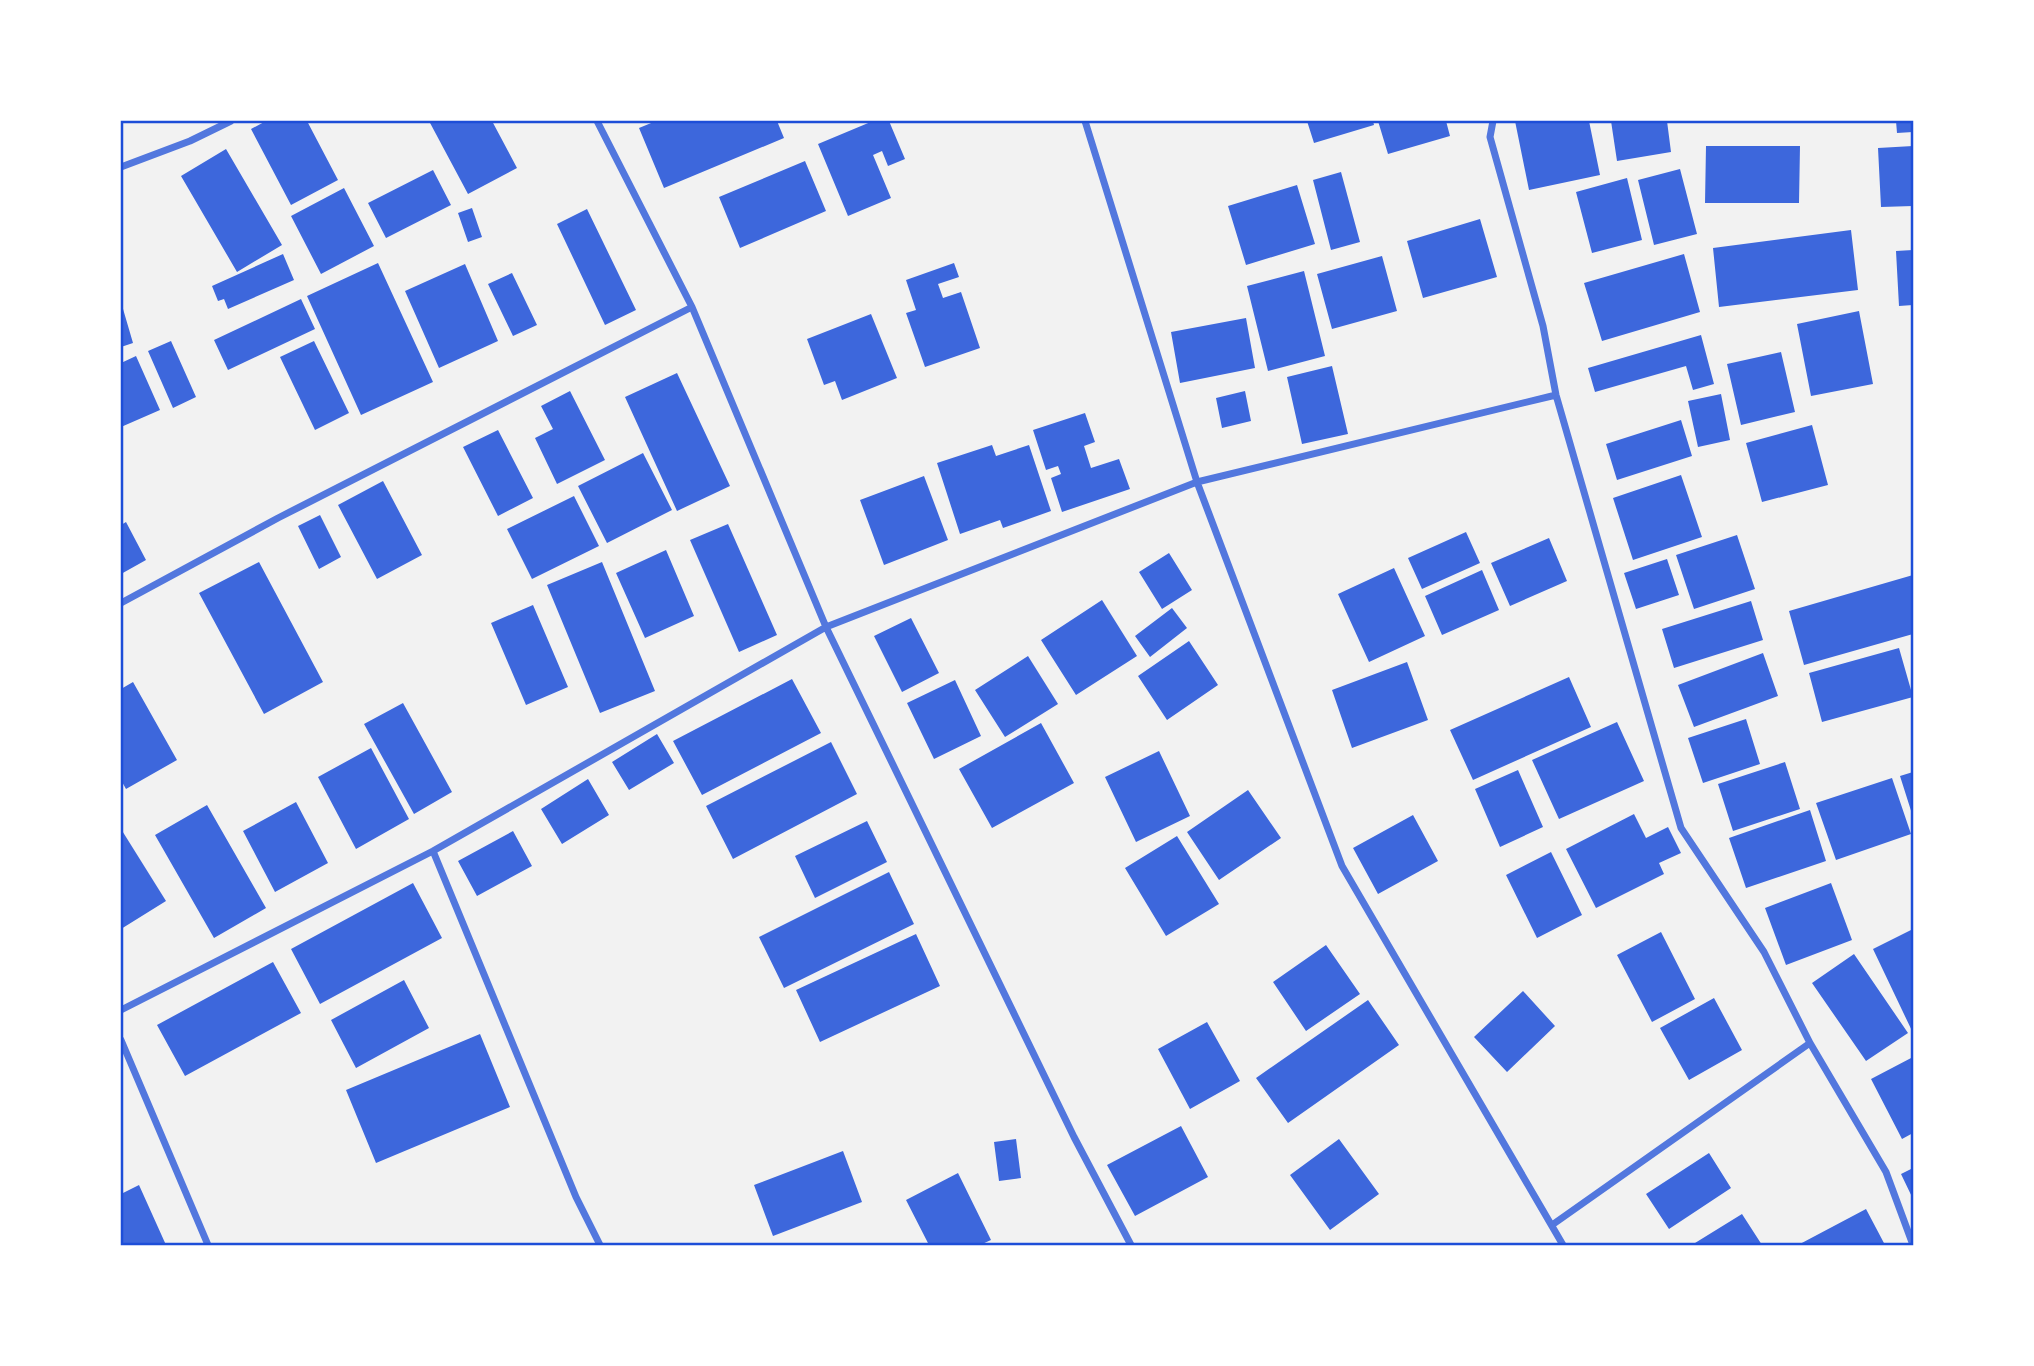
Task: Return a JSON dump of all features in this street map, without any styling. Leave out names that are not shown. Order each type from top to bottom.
[{"type":"street","points":[[121,167],[190,141],[231,121]]},
{"type":"street","points":[[597,121],[692,307],[825,628],[1074,1137],[1131,1245]]},
{"type":"street","points":[[1085,121],[1197,482],[1342,866],[1563,1245]]},
{"type":"street","points":[[1493,121],[1490,137],[1543,326],[1556,395],[1681,828],[1764,952],[1810,1042],[1886,1172],[1913,1245]]},
{"type":"street","points":[[121,603],[278,518],[692,307]]},
{"type":"street","points":[[121,1010],[433,850],[825,628],[1197,482],[1556,395]]},
{"type":"street","points":[[433,850],[576,1197],[600,1245]]},
{"type":"street","points":[[121,1040],[208,1245]]},
{"type":"street","points":[[1552,1225],[1810,1042]]},
{"type":"building","points":[[266,121],[307,121],[338,180],[291,205],[251,129]]},
{"type":"building","points":[[429,121],[492,121],[517,168],[468,194]]},
{"type":"building","points":[[656,121],[777,121],[784,138],[664,188],[639,128]]},
{"type":"building","points":[[873,121],[889,121],[905,159],[888,166],[882,151],[873,155],[891,198],[848,216],[818,144]]},
{"type":"building","points":[[1307,121],[1373,121],[1374,125],[1314,143]]},
{"type":"building","points":[[1378,121],[1446,121],[1450,136],[1388,154]]},
{"type":"building","points":[[1515,121],[1589,121],[1600,175],[1529,190]]},
{"type":"building","points":[[1611,121],[1667,121],[1671,152],[1617,161]]},
{"type":"building","points":[[1896,121],[1913,121],[1913,132],[1897,133]]},
{"type":"building","points":[[1706,146],[1800,146],[1799,203],[1705,203]]},
{"type":"building","points":[[1913,146],[1913,206],[1881,207],[1878,148]]},
{"type":"building","points":[[226,149],[282,245],[237,272],[181,176]]},
{"type":"building","points":[[805,161],[826,211],[740,248],[719,197]]},
{"type":"building","points":[[1680,169],[1697,234],[1654,245],[1638,180]]},
{"type":"building","points":[[433,170],[451,205],[386,238],[368,203]]},
{"type":"building","points":[[1341,172],[1360,242],[1331,250],[1313,180]]},
{"type":"building","points":[[1627,178],[1642,240],[1592,253],[1576,192]]},
{"type":"building","points":[[1297,185],[1315,244],[1246,265],[1228,206]]},
{"type":"building","points":[[344,188],[374,246],[321,274],[291,216]]},
{"type":"building","points":[[472,208],[482,237],[468,242],[458,213]]},
{"type":"building","points":[[587,209],[636,310],[605,325],[557,224]]},
{"type":"building","points":[[1480,219],[1497,277],[1423,298],[1407,241]]},
{"type":"building","points":[[1851,230],[1858,290],[1719,307],[1713,248]]},
{"type":"building","points":[[1913,250],[1913,305],[1899,306],[1896,251]]},
{"type":"building","points":[[283,254],[294,280],[228,309],[224,299],[218,301],[212,286]]},
{"type":"building","points":[[1684,254],[1700,312],[1602,341],[1584,283]]},
{"type":"building","points":[[1382,256],[1397,311],[1332,329],[1317,274]]},
{"type":"building","points":[[378,263],[433,382],[361,415],[307,296]]},
{"type":"building","points":[[954,263],[959,277],[938,284],[943,298],[961,292],[980,348],[925,367],[906,313],[916,310],[906,280]]},
{"type":"building","points":[[465,264],[498,341],[439,368],[405,291]]},
{"type":"building","points":[[1304,271],[1325,356],[1268,371],[1247,286]]},
{"type":"building","points":[[512,273],[537,325],[513,336],[488,284]]},
{"type":"building","points":[[301,299],[315,329],[228,370],[214,340]]},
{"type":"building","points":[[121,302],[133,343],[121,347]]},
{"type":"building","points":[[1859,311],[1873,384],[1811,396],[1797,324]]},
{"type":"building","points":[[871,314],[897,378],[842,400],[835,381],[824,385],[807,339]]},
{"type":"building","points":[[1246,318],[1255,368],[1180,383],[1171,332]]},
{"type":"building","points":[[1701,335],[1714,384],[1693,390],[1686,366],[1595,392],[1588,368]]},
{"type":"building","points":[[171,341],[196,397],[173,408],[148,351]]},
{"type":"building","points":[[314,341],[349,413],[315,430],[280,357]]},
{"type":"building","points":[[1781,352],[1795,412],[1741,425],[1727,364]]},
{"type":"building","points":[[136,356],[160,410],[121,427],[121,363]]},
{"type":"building","points":[[1332,366],[1348,434],[1302,444],[1287,377]]},
{"type":"building","points":[[677,373],[730,486],[677,511],[625,397]]},
{"type":"building","points":[[570,391],[605,460],[557,484],[535,438],[553,429],[541,406]]},
{"type":"building","points":[[1245,391],[1251,421],[1222,428],[1216,398]]},
{"type":"building","points":[[1721,394],[1730,440],[1698,447],[1688,401]]},
{"type":"building","points":[[1085,413],[1095,442],[1084,446],[1091,468],[1119,459],[1130,489],[1062,512],[1051,478],[1061,474],[1058,466],[1046,470],[1033,430]]},
{"type":"building","points":[[1681,420],[1692,456],[1617,480],[1606,444]]},
{"type":"building","points":[[1812,425],[1828,485],[1762,502],[1746,443]]},
{"type":"building","points":[[498,430],[533,498],[498,516],[463,447]]},
{"type":"building","points":[[992,445],[996,456],[1029,445],[1051,511],[1003,528],[1000,520],[960,534],[937,463]]},
{"type":"building","points":[[643,453],[672,510],[607,543],[578,486]]},
{"type":"building","points":[[1681,475],[1702,537],[1633,560],[1613,498]]},
{"type":"building","points":[[924,476],[948,540],[884,565],[860,500]]},
{"type":"building","points":[[383,481],[422,555],[377,579],[338,505]]},
{"type":"building","points":[[574,496],[599,546],[532,579],[507,529]]},
{"type":"building","points":[[320,515],[341,557],[319,569],[298,526]]},
{"type":"building","points":[[126,522],[146,560],[121,574],[121,525]]},
{"type":"building","points":[[728,524],[777,635],[739,652],[690,540]]},
{"type":"building","points":[[1466,532],[1480,563],[1422,589],[1408,558]]},
{"type":"building","points":[[1737,535],[1755,589],[1694,609],[1676,555]]},
{"type":"building","points":[[1549,538],[1567,581],[1510,606],[1491,563]]},
{"type":"building","points":[[666,550],[694,616],[645,638],[616,573]]},
{"type":"building","points":[[1169,553],[1192,590],[1162,609],[1139,572]]},
{"type":"building","points":[[1667,559],[1679,595],[1636,609],[1624,573]]},
{"type":"building","points":[[259,562],[323,682],[264,714],[199,593]]},
{"type":"building","points":[[602,562],[655,691],[600,713],[547,585]]},
{"type":"building","points":[[1394,568],[1425,636],[1369,662],[1338,594]]},
{"type":"building","points":[[1482,570],[1499,610],[1442,635],[1425,596]]},
{"type":"building","points":[[1913,575],[1913,634],[1804,665],[1789,611]]},
{"type":"building","points":[[1102,600],[1137,656],[1076,695],[1041,640]]},
{"type":"building","points":[[1751,601],[1763,640],[1674,668],[1662,629]]},
{"type":"building","points":[[533,605],[568,687],[526,705],[491,623]]},
{"type":"building","points":[[1172,608],[1187,628],[1150,657],[1135,636]]},
{"type":"building","points":[[911,618],[939,673],[902,692],[874,636]]},
{"type":"building","points":[[1189,641],[1218,685],[1167,720],[1138,676]]},
{"type":"building","points":[[1899,648],[1913,697],[1822,722],[1809,673]]},
{"type":"building","points":[[1763,653],[1778,696],[1694,727],[1678,685]]},
{"type":"building","points":[[1028,656],[1058,704],[1005,737],[975,690]]},
{"type":"building","points":[[1407,662],[1428,720],[1352,748],[1332,690]]},
{"type":"building","points":[[1569,677],[1591,727],[1473,780],[1450,730]]},
{"type":"building","points":[[792,679],[821,733],[702,795],[673,741]]},
{"type":"building","points":[[955,680],[981,736],[934,759],[907,703]]},
{"type":"building","points":[[133,682],[177,760],[126,789],[121,780],[121,689]]},
{"type":"building","points":[[403,703],[452,792],[414,814],[364,724]]},
{"type":"building","points":[[1746,719],[1760,764],[1703,783],[1688,738]]},
{"type":"building","points":[[1617,722],[1644,781],[1559,819],[1532,760]]},
{"type":"building","points":[[1041,723],[1074,783],[992,828],[959,769]]},
{"type":"building","points":[[657,734],[674,763],[629,790],[612,762]]},
{"type":"building","points":[[831,742],[857,794],[733,859],[706,806]]},
{"type":"building","points":[[371,748],[409,819],[356,849],[318,777]]},
{"type":"building","points":[[1159,751],[1190,816],[1136,842],[1105,777]]},
{"type":"building","points":[[1785,762],[1800,809],[1733,831],[1718,784]]},
{"type":"building","points":[[1518,770],[1543,827],[1500,847],[1475,789]]},
{"type":"building","points":[[1913,772],[1913,817],[1900,776]]},
{"type":"building","points":[[1892,778],[1911,834],[1836,860],[1816,803]]},
{"type":"building","points":[[588,779],[609,815],[562,844],[541,809]]},
{"type":"building","points":[[1248,790],[1281,838],[1219,880],[1187,832]]},
{"type":"building","points":[[296,802],[328,863],[275,892],[243,831]]},
{"type":"building","points":[[207,805],[266,908],[214,938],[155,835]]},
{"type":"building","points":[[1810,810],[1826,861],[1746,888],[1729,838]]},
{"type":"building","points":[[1634,814],[1646,838],[1668,827],[1681,853],[1659,863],[1664,874],[1596,908],[1566,849]]},
{"type":"building","points":[[1413,815],[1438,861],[1378,894],[1353,848]]},
{"type":"building","points":[[867,821],[887,862],[815,898],[795,856]]},
{"type":"building","points":[[121,829],[166,901],[121,929]]},
{"type":"building","points":[[513,831],[532,866],[477,896],[458,861]]},
{"type":"building","points":[[1177,836],[1219,904],[1166,936],[1125,868]]},
{"type":"building","points":[[1551,852],[1582,915],[1537,938],[1506,875]]},
{"type":"building","points":[[889,872],[914,924],[784,988],[759,937]]},
{"type":"building","points":[[413,883],[442,938],[320,1004],[291,949]]},
{"type":"building","points":[[1831,883],[1852,940],[1786,965],[1765,908]]},
{"type":"building","points":[[1913,929],[1913,1033],[1873,949]]},
{"type":"building","points":[[1661,932],[1695,999],[1652,1022],[1617,955]]},
{"type":"building","points":[[916,934],[940,986],[820,1042],[796,990]]},
{"type":"building","points":[[1326,945],[1360,994],[1306,1031],[1273,982]]},
{"type":"building","points":[[1854,954],[1908,1033],[1866,1061],[1812,983]]},
{"type":"building","points":[[273,962],[301,1013],[185,1076],[157,1025]]},
{"type":"building","points":[[404,980],[429,1028],[356,1068],[331,1020]]},
{"type":"building","points":[[1523,991],[1555,1026],[1507,1072],[1474,1037]]},
{"type":"building","points":[[1714,998],[1742,1050],[1689,1080],[1660,1028]]},
{"type":"building","points":[[1368,1000],[1399,1045],[1288,1123],[1256,1078]]},
{"type":"building","points":[[1207,1022],[1240,1081],[1190,1109],[1158,1049]]},
{"type":"building","points":[[480,1034],[510,1107],[376,1163],[346,1090]]},
{"type":"building","points":[[1913,1057],[1913,1133],[1902,1139],[1871,1079]]},
{"type":"building","points":[[1181,1126],[1208,1177],[1135,1216],[1107,1165]]},
{"type":"building","points":[[1016,1139],[1021,1178],[999,1181],[994,1142]]},
{"type":"building","points":[[1339,1139],[1379,1194],[1330,1230],[1290,1175]]},
{"type":"building","points":[[843,1151],[862,1202],[773,1236],[754,1185]]},
{"type":"building","points":[[1709,1153],[1731,1188],[1669,1229],[1646,1194]]},
{"type":"building","points":[[1913,1168],[1913,1199],[1901,1174]]},
{"type":"building","points":[[958,1173],[991,1240],[980,1245],[929,1245],[906,1200]]},
{"type":"building","points":[[139,1185],[166,1245],[121,1245],[121,1194]]},
{"type":"building","points":[[1866,1209],[1885,1245],[1798,1245]]},
{"type":"building","points":[[1742,1214],[1762,1245],[1696,1245],[1695,1243]]}]
